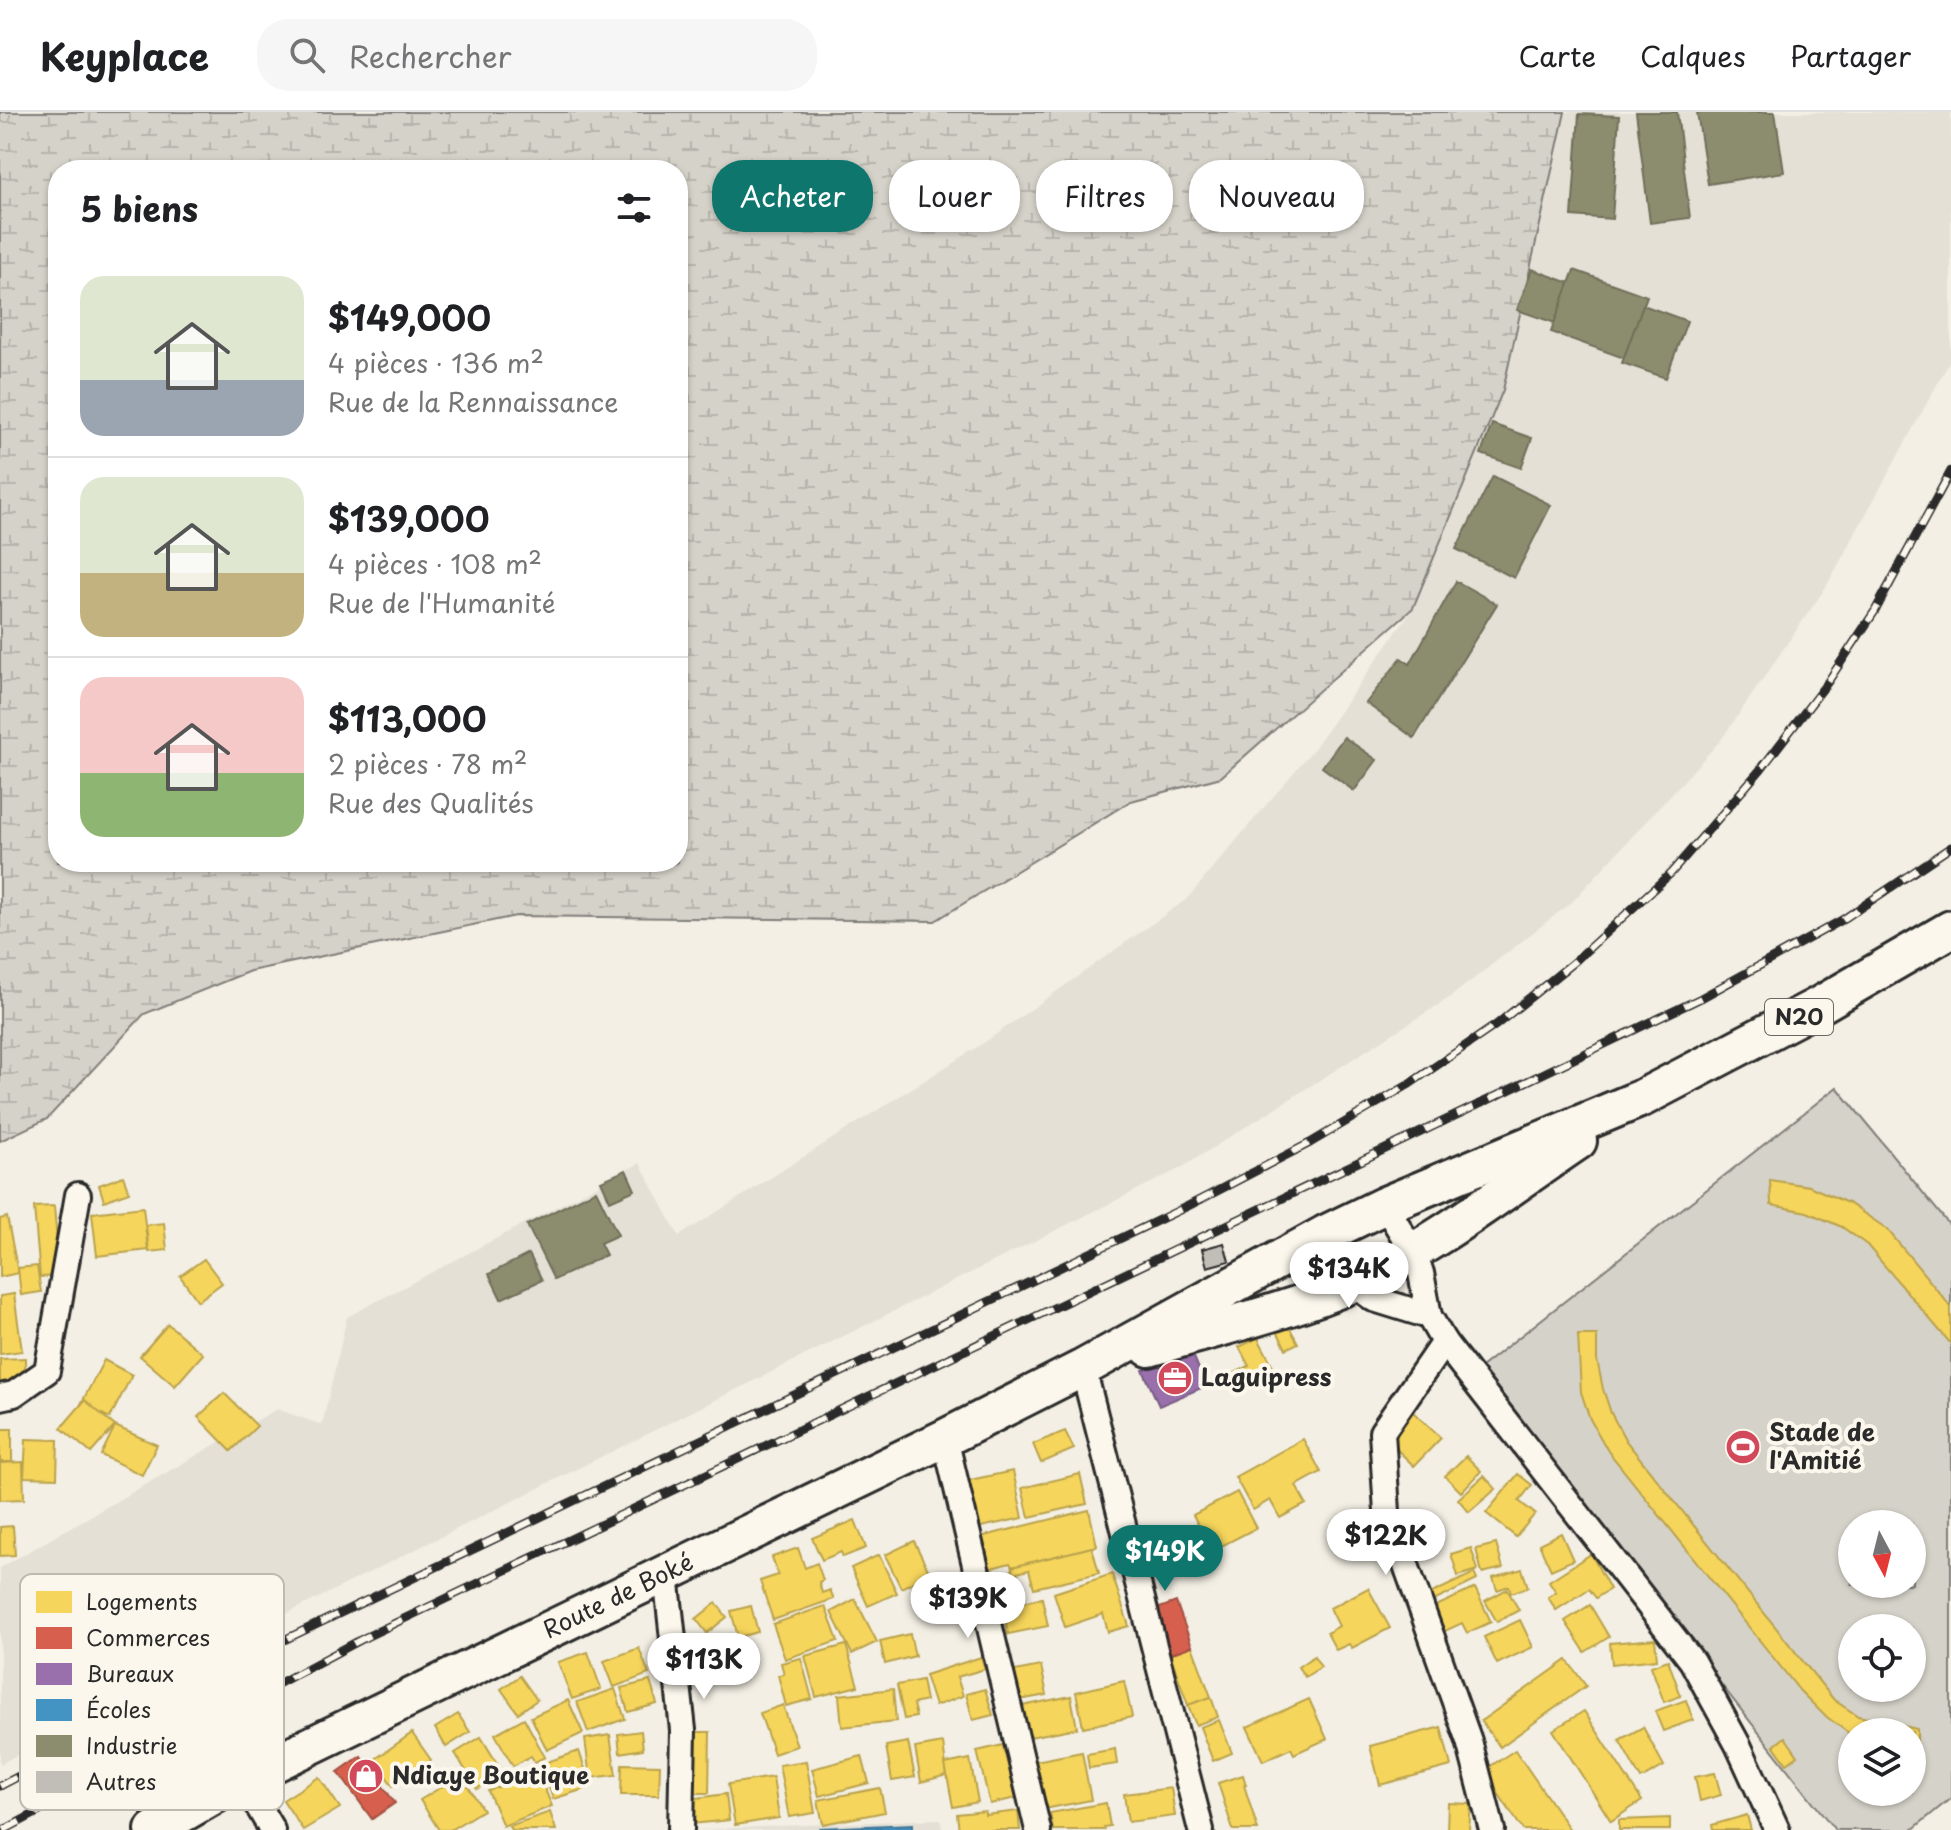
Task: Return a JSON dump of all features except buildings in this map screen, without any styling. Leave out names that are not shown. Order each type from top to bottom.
[{"type":"main road","name":"N20","points":[[1083,1368],[1325,1234],[1385,1205],[1642,1098],[1818,1006],[1951,929]]},
{"type":"main road","name":"N20","points":[[1083,1368],[1271,1312],[1352,1283],[1412,1250],[1642,1098]]},
{"type":"main road","name":"Route de Boké","points":[[284,1759],[666,1575],[1083,1368]]},
{"type":"main road","name":"Route de Boké","points":[[154,1830],[189,1810]]},
{"type":"street","points":[[0,1397],[14,1394],[47,1371],[78,1195]]},
{"type":"street","points":[[1385,1205],[1412,1250],[1421,1273],[1429,1316],[1444,1342],[1692,1661],[1738,1745],[1777,1830]]},
{"type":"street","points":[[1325,1234],[1352,1283],[1374,1299],[1429,1316]]},
{"type":"street","points":[[1444,1342],[1382,1432],[1387,1512],[1469,1741],[1492,1830]]},
{"type":"street","points":[[1083,1368],[1201,1830]]},
{"type":"street","points":[[945,1438],[1038,1830]]},
{"type":"street","points":[[666,1575],[683,1730],[681,1830]]},
{"type":"street","points":[[260,1810],[272,1830]]},
{"type":"shaded area","points":[[1565,112],[1951,112],[1951,359],[1826,587],[1721,740],[1572,902],[1449,998],[1181,1168],[284,1615],[284,1574],[20,1574],[20,1754],[0,1764],[0,1568],[277,1409],[322,1425],[347,1317],[640,1163],[679,1236],[985,1042],[1187,899],[1315,747],[1413,608],[1503,390]]},
{"type":"shaded area","points":[[941,1819],[942,1830],[692,1830]]},
{"type":"green space","points":[[0,112],[1565,112],[1503,390],[1413,608],[1221,777],[1131,801],[935,921],[516,916],[250,971],[144,1014],[47,1119],[0,1141]]},
{"type":"green space","name":"Stade de l'Amitié","points":[[1837,1087],[1951,1227],[1951,1798],[1912,1830],[1835,1830],[1476,1371]]},
{"type":"railway","points":[[284,1640],[1188,1206],[1310,1143],[1408,1085],[1496,1025],[1575,961],[1671,873],[1761,769],[1827,683],[1875,611],[1951,471]]},
{"type":"railway","points":[[284,1681],[366,1637],[1701,998],[1842,920],[1951,847]]},
{"type":"railway","points":[[0,1786],[20,1775]]},
{"type":"railway","points":[[4,1830],[42,1810]]},
{"type":"place","name":"Laguipress","points":[[1175,1378]]},
{"type":"place","name":"Stade de l'Amitié","points":[[1743,1447]]},
{"type":"place","name":"Ndiaye Boutique","points":[[366,1776]]}]
